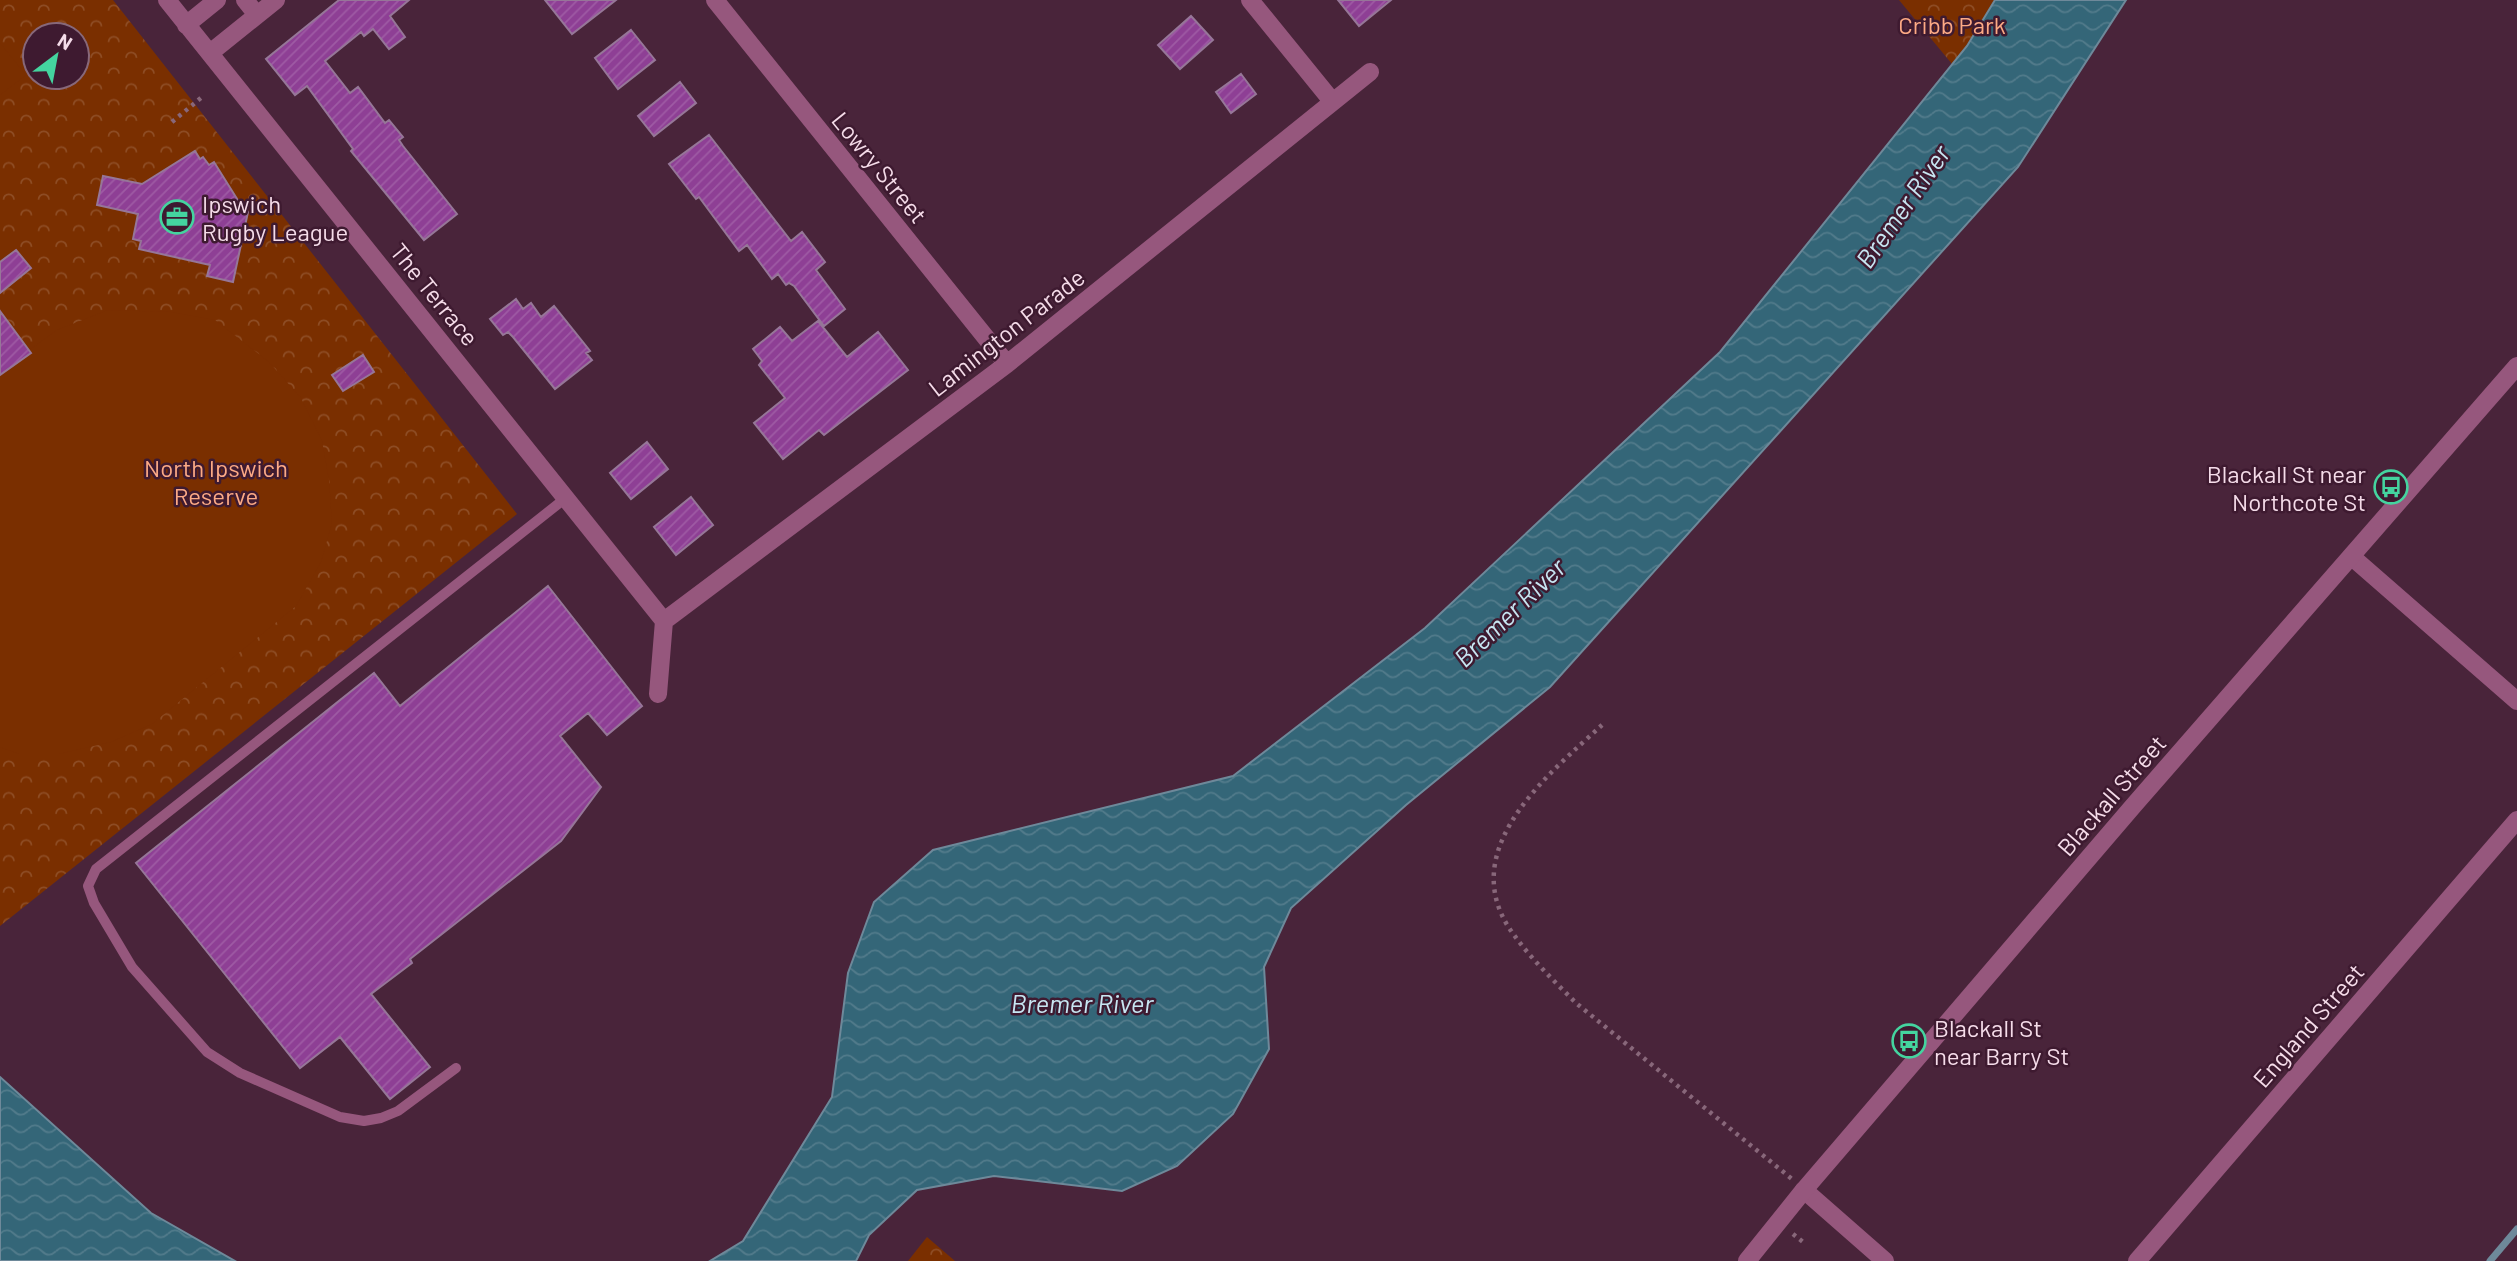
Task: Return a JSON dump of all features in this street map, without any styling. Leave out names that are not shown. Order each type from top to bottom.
[{"type":"street","name":"The Terrace","points":[[167,0],[664,621]]},
{"type":"street","points":[[186,25],[217,0]]},
{"type":"street","points":[[245,0],[257,15]]},
{"type":"street","points":[[210,53],[276,0]]},
{"type":"street","name":"Lowry Street","points":[[715,0],[1007,365]]},
{"type":"street","points":[[1250,0],[1332,101]]},
{"type":"street","name":"Lamington Parade","points":[[664,621],[1007,365],[1370,72]]},
{"type":"street","name":"Blackall Street","points":[[1747,1261],[1804,1190],[2134,805],[2517,366]]},
{"type":"street","points":[[2352,557],[2517,701]]},
{"type":"street","points":[[658,694],[664,621]]},
{"type":"street","name":"England Street","points":[[2137,1261],[2517,820]]},
{"type":"street","points":[[1804,1190],[1885,1261]]},
{"type":"lane","points":[[456,1068],[397,1111],[364,1121],[340,1117],[240,1073],[207,1052],[132,967],[94,903],[88,886],[96,869],[567,497]]},
{"type":"path","points":[[172,122],[202,97]]},
{"type":"path","points":[[1602,725],[1553,770],[1527,799],[1501,842],[1492,879],[1499,907],[1515,936],[1576,1003],[1804,1190]]},
{"type":"green space","name":"North Ipswich Reserve","points":[[0,0],[113,0],[517,514],[0,926]]},
{"type":"green space","name":"Cribb Park","points":[[1899,0],[1995,0],[1967,46],[1952,64]]},
{"type":"green space","points":[[0,43],[21,69],[21,79],[0,95]]},
{"type":"green space","points":[[108,310],[171,312],[215,320],[269,362],[301,398],[322,441],[329,480],[332,523],[321,562],[296,606],[152,724],[111,742],[59,754],[19,754],[0,747],[0,371],[57,330]]},
{"type":"green space","points":[[927,1237],[955,1261],[908,1261]]},
{"type":"water","name":"Bremer River","points":[[1995,0],[2126,0],[2018,167],[1550,687],[1406,805],[1291,908],[1264,967],[1269,1049],[1233,1114],[1177,1166],[1122,1191],[994,1176],[917,1190],[869,1235],[856,1261],[710,1261],[743,1241],[832,1097],[848,973],[874,902],[933,850],[1233,776],[1425,628],[1720,352],[1967,46]]},
{"type":"water","points":[[0,1077],[151,1213],[235,1261],[0,1261]]},
{"type":"building","points":[[339,0],[409,0],[390,16],[405,37],[389,49],[373,29],[364,36],[361,32],[325,61],[350,93],[358,87],[385,123],[389,120],[403,137],[399,140],[403,146],[457,214],[424,240],[351,151],[353,149],[307,86],[295,95],[266,59]]},
{"type":"building","points":[[545,0],[616,0],[572,34]]},
{"type":"building","points":[[1338,0],[1391,0],[1359,26]]},
{"type":"building","points":[[1191,16],[1213,40],[1180,69],[1158,45]]},
{"type":"building","points":[[631,30],[655,60],[618,89],[595,58]]},
{"type":"building","points":[[1241,74],[1256,94],[1231,113],[1216,92]]},
{"type":"building","points":[[680,82],[696,103],[654,136],[638,116]]},
{"type":"building","points":[[709,135],[791,241],[802,232],[825,262],[816,270],[845,309],[824,326],[794,286],[789,283],[786,285],[778,274],[772,279],[747,245],[739,251],[699,197],[696,199],[669,164]]},
{"type":"building","points":[[195,151],[200,159],[203,157],[209,165],[214,162],[248,212],[233,282],[207,276],[210,265],[139,249],[141,241],[133,239],[138,214],[97,205],[103,176],[142,184]]},
{"type":"building","points":[[16,250],[31,268],[0,293],[0,262]]},
{"type":"building","points":[[516,299],[523,309],[531,303],[541,317],[554,306],[590,351],[586,353],[592,360],[555,389],[513,337],[508,332],[503,335],[490,319]]},
{"type":"building","points":[[0,311],[31,353],[0,375]]},
{"type":"building","points":[[818,321],[847,357],[878,332],[908,370],[824,435],[819,430],[783,459],[754,423],[785,398],[759,365],[762,361],[753,349],[780,327],[792,341]]},
{"type":"building","points":[[363,355],[374,372],[343,391],[332,375]]},
{"type":"building","points":[[647,442],[668,469],[631,499],[610,473]]},
{"type":"building","points":[[691,497],[713,525],[676,555],[654,527]]},
{"type":"building","points":[[548,586],[642,706],[607,735],[588,713],[560,736],[601,787],[561,841],[410,959],[412,963],[371,994],[430,1067],[390,1099],[340,1037],[300,1068],[136,863],[374,673],[400,706]]},
{"type":"waterway","points":[[2490,1261],[2517,1229]]},
{"type":"place","name":"Ipswich Rugby League","points":[[177,217]]},
{"type":"place","name":"Blackall St near Northcote St","points":[[2391,487]]},
{"type":"place","name":"Blackall St near Barry St","points":[[1909,1041]]}]
